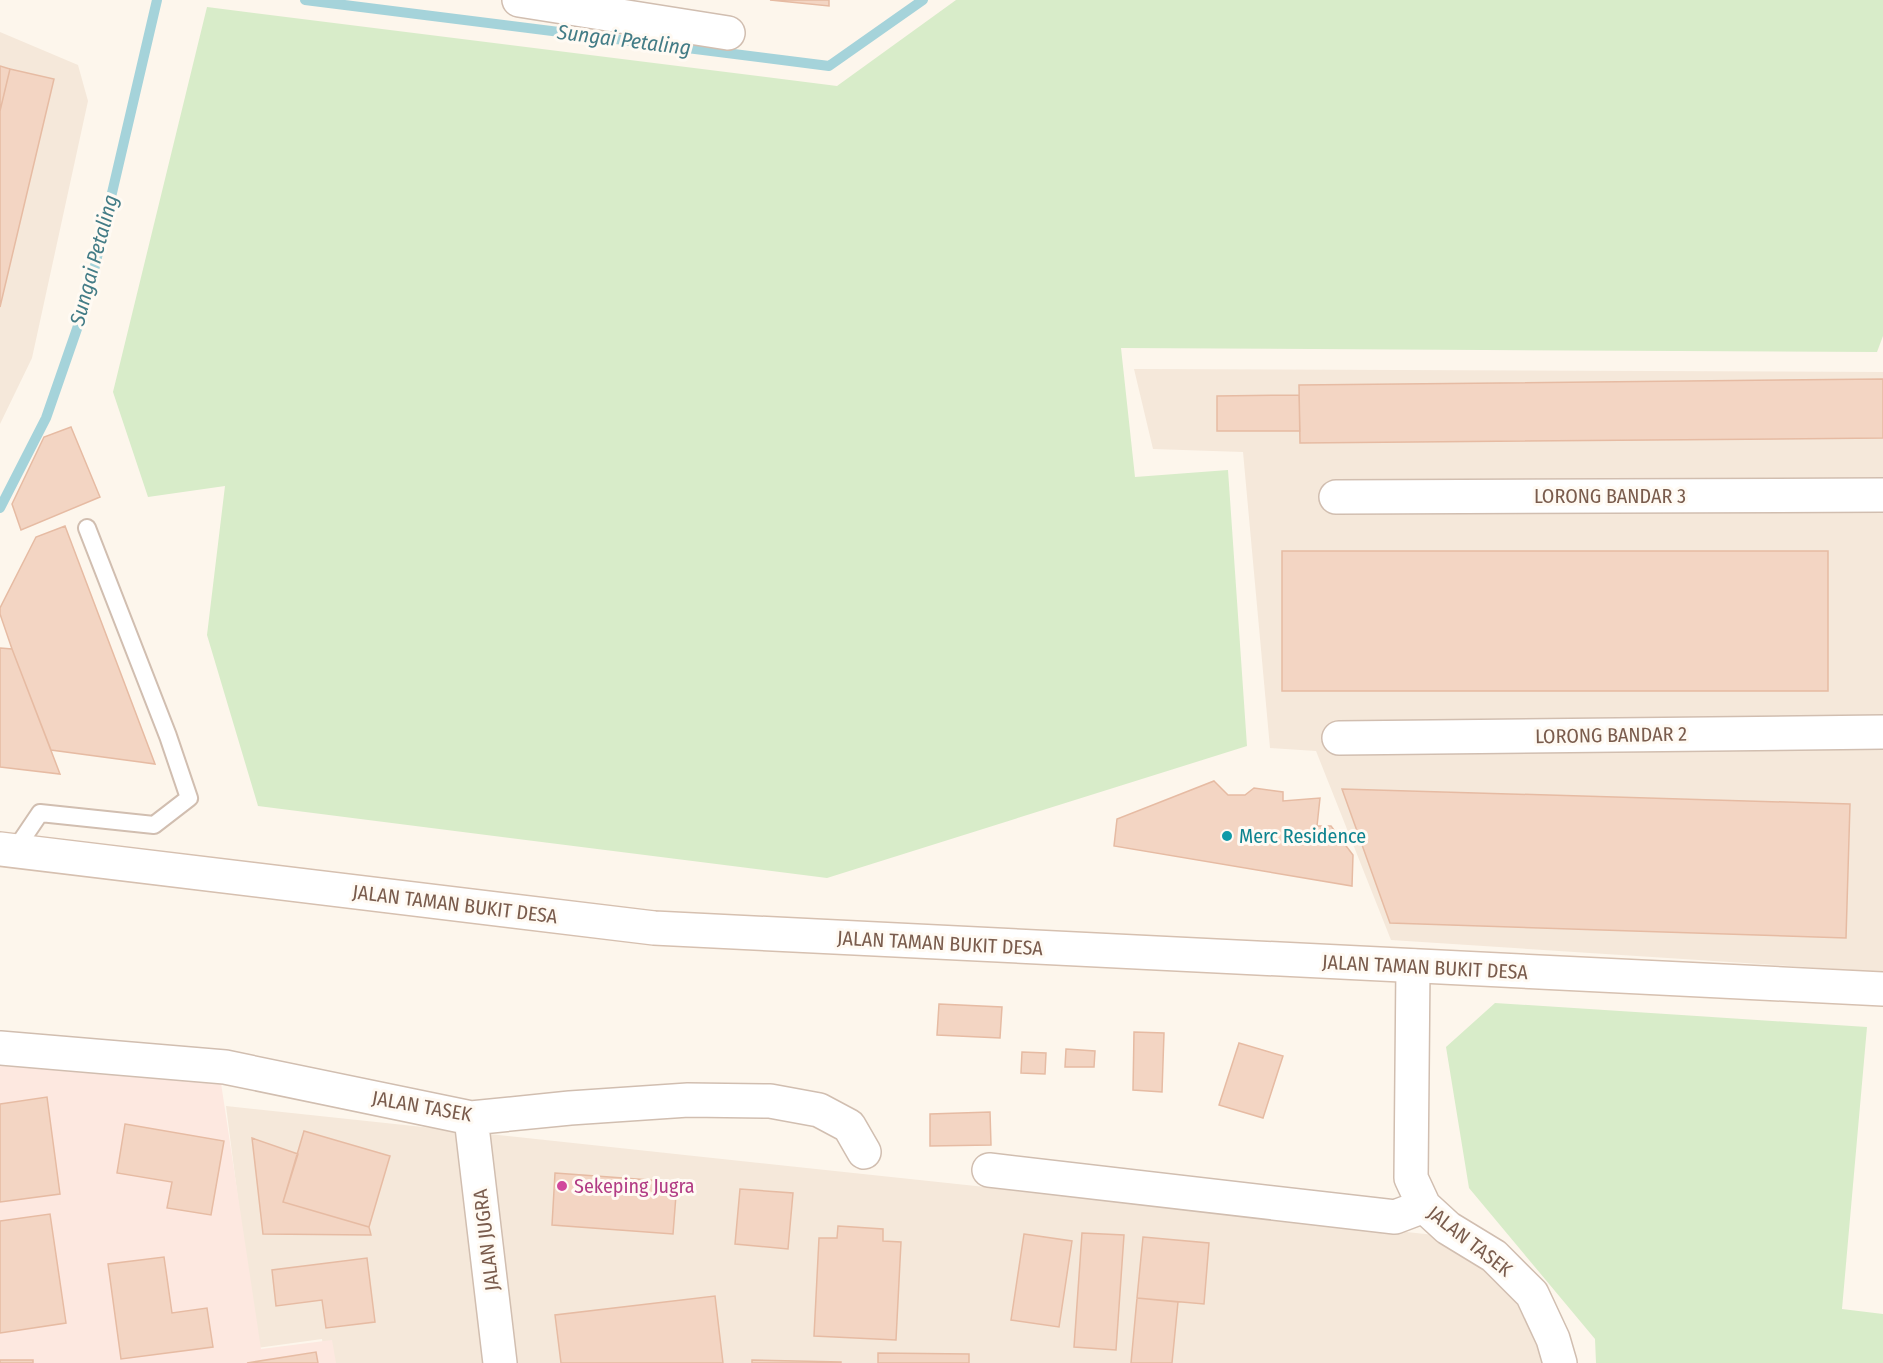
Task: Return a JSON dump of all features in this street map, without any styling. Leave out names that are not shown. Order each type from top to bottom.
[{"type":"street","points":[[519,0],[728,33]]},
{"type":"street","name":"LORONG BANDAR 3","points":[[1336,497],[1883,495]]},
{"type":"street","name":"LORONG BANDAR 2","points":[[1339,738],[1883,732]]},
{"type":"street","name":"JALAN TAMAN BUKIT DESA","points":[[7,850],[654,928],[1883,990]]},
{"type":"street","name":"JALAN TASEK","points":[[1413,966],[1411,1178],[1424,1206],[1448,1228],[1494,1256],[1532,1294],[1553,1339],[1560,1363]]},
{"type":"street","name":"JALAN TASEK","points":[[0,1048],[225,1067],[471,1118],[664,1102],[770,1101],[819,1110],[849,1126],[864,1152]]},
{"type":"street","name":"JALAN JUGRA","points":[[471,1118],[500,1363]]},
{"type":"street","points":[[989,1170],[1395,1217],[1424,1206]]},
{"type":"lane","points":[[7,850],[40,813],[154,825],[189,798],[168,736],[87,528]]},
{"type":"shaded area","points":[[0,32],[78,65],[88,101],[32,358],[0,424]]},
{"type":"shaded area","points":[[1134,369],[1883,372],[1883,972],[1391,940],[1316,751],[1270,748],[1243,452],[1153,449]]},
{"type":"shaded area","points":[[0,1064],[221,1083],[261,1349],[332,1340],[336,1363],[0,1363]]},
{"type":"shaded area","points":[[226,1106],[1463,1238],[1515,1284],[1549,1363],[325,1363],[322,1339],[257,1348]]},
{"type":"green space","points":[[956,0],[1883,0],[1883,336],[1877,352],[1121,348],[1135,477],[1228,470],[1247,746],[827,878],[258,806],[207,635],[225,486],[148,497],[113,392],[207,7],[837,86]]},
{"type":"green space","points":[[1495,1003],[1867,1027],[1842,1309],[1883,1314],[1883,1363],[1596,1363],[1595,1339],[1469,1188],[1446,1047]]},
{"type":"building","points":[[770,0],[829,0],[829,6]]},
{"type":"building","points":[[0,66],[10,69],[0,111]]},
{"type":"building","points":[[10,69],[54,79],[0,307],[0,111]]},
{"type":"building","points":[[1883,379],[1883,438],[1300,443],[1299,385]]},
{"type":"building","points":[[1299,395],[1300,431],[1217,431],[1217,396]]},
{"type":"building","points":[[71,427],[100,497],[21,530],[12,504],[44,437]]},
{"type":"building","points":[[65,526],[155,764],[51,750],[12,649],[0,608],[36,537]]},
{"type":"building","points":[[1282,551],[1828,551],[1828,691],[1282,691]]},
{"type":"building","points":[[0,648],[12,649],[60,774],[0,767]]},
{"type":"building","name":"Merc Residence","points":[[1214,781],[1228,795],[1245,795],[1254,788],[1283,792],[1283,801],[1320,798],[1317,826],[1331,826],[1353,855],[1352,886],[1114,846],[1117,819]]},
{"type":"building","points":[[1342,789],[1850,804],[1846,938],[1390,923]]},
{"type":"building","points":[[939,1004],[1002,1007],[1000,1038],[937,1035]]},
{"type":"building","points":[[1134,1032],[1164,1033],[1162,1092],[1133,1090]]},
{"type":"building","points":[[1239,1043],[1283,1056],[1263,1118],[1219,1105]]},
{"type":"building","points":[[1066,1049],[1095,1051],[1094,1067],[1065,1067]]},
{"type":"building","points":[[1022,1052],[1046,1053],[1045,1074],[1021,1073]]},
{"type":"building","points":[[47,1097],[60,1194],[0,1202],[0,1104]]},
{"type":"building","points":[[990,1112],[991,1145],[930,1146],[930,1114]]},
{"type":"building","points":[[125,1124],[224,1141],[211,1215],[167,1208],[172,1182],[117,1173]]},
{"type":"building","points":[[304,1131],[390,1156],[369,1227],[283,1202]]},
{"type":"building","points":[[252,1138],[298,1154],[283,1202],[369,1227],[371,1235],[263,1234]]},
{"type":"building","points":[[555,1173],[677,1182],[673,1234],[552,1225]]},
{"type":"building","points":[[740,1189],[793,1193],[788,1249],[735,1244]]},
{"type":"building","points":[[50,1214],[66,1323],[0,1333],[0,1221]]},
{"type":"building","points":[[838,1226],[883,1229],[883,1241],[901,1242],[896,1340],[814,1336],[819,1238],[837,1238]]},
{"type":"building","points":[[1082,1233],[1124,1235],[1116,1350],[1074,1347]]},
{"type":"building","points":[[1024,1234],[1072,1241],[1059,1327],[1011,1320]]},
{"type":"building","points":[[1143,1237],[1209,1243],[1204,1304],[1137,1298]]},
{"type":"building","points":[[164,1257],[172,1313],[207,1308],[213,1347],[121,1359],[108,1264]]},
{"type":"building","points":[[367,1258],[375,1322],[326,1328],[322,1300],[276,1306],[272,1270]]},
{"type":"building","points":[[715,1296],[723,1363],[561,1363],[555,1315]]},
{"type":"building","points":[[1137,1298],[1178,1302],[1172,1363],[1131,1363]]},
{"type":"building","points":[[316,1352],[318,1363],[247,1363]]},
{"type":"building","points":[[878,1353],[969,1354],[969,1363],[878,1363]]},
{"type":"building","points":[[0,1360],[33,1360],[33,1363],[0,1363]]},
{"type":"building","points":[[752,1360],[841,1362],[841,1363],[752,1363]]},
{"type":"waterway","name":"Sungai Petaling","points":[[0,508],[46,418],[87,300],[157,0]]},
{"type":"waterway","name":"Sungai Petaling","points":[[305,0],[829,66],[923,0]]},
{"type":"place","name":"Merc Residence","points":[[1227,836]]},
{"type":"place","name":"Sekeping Jugra","points":[[562,1186]]}]
